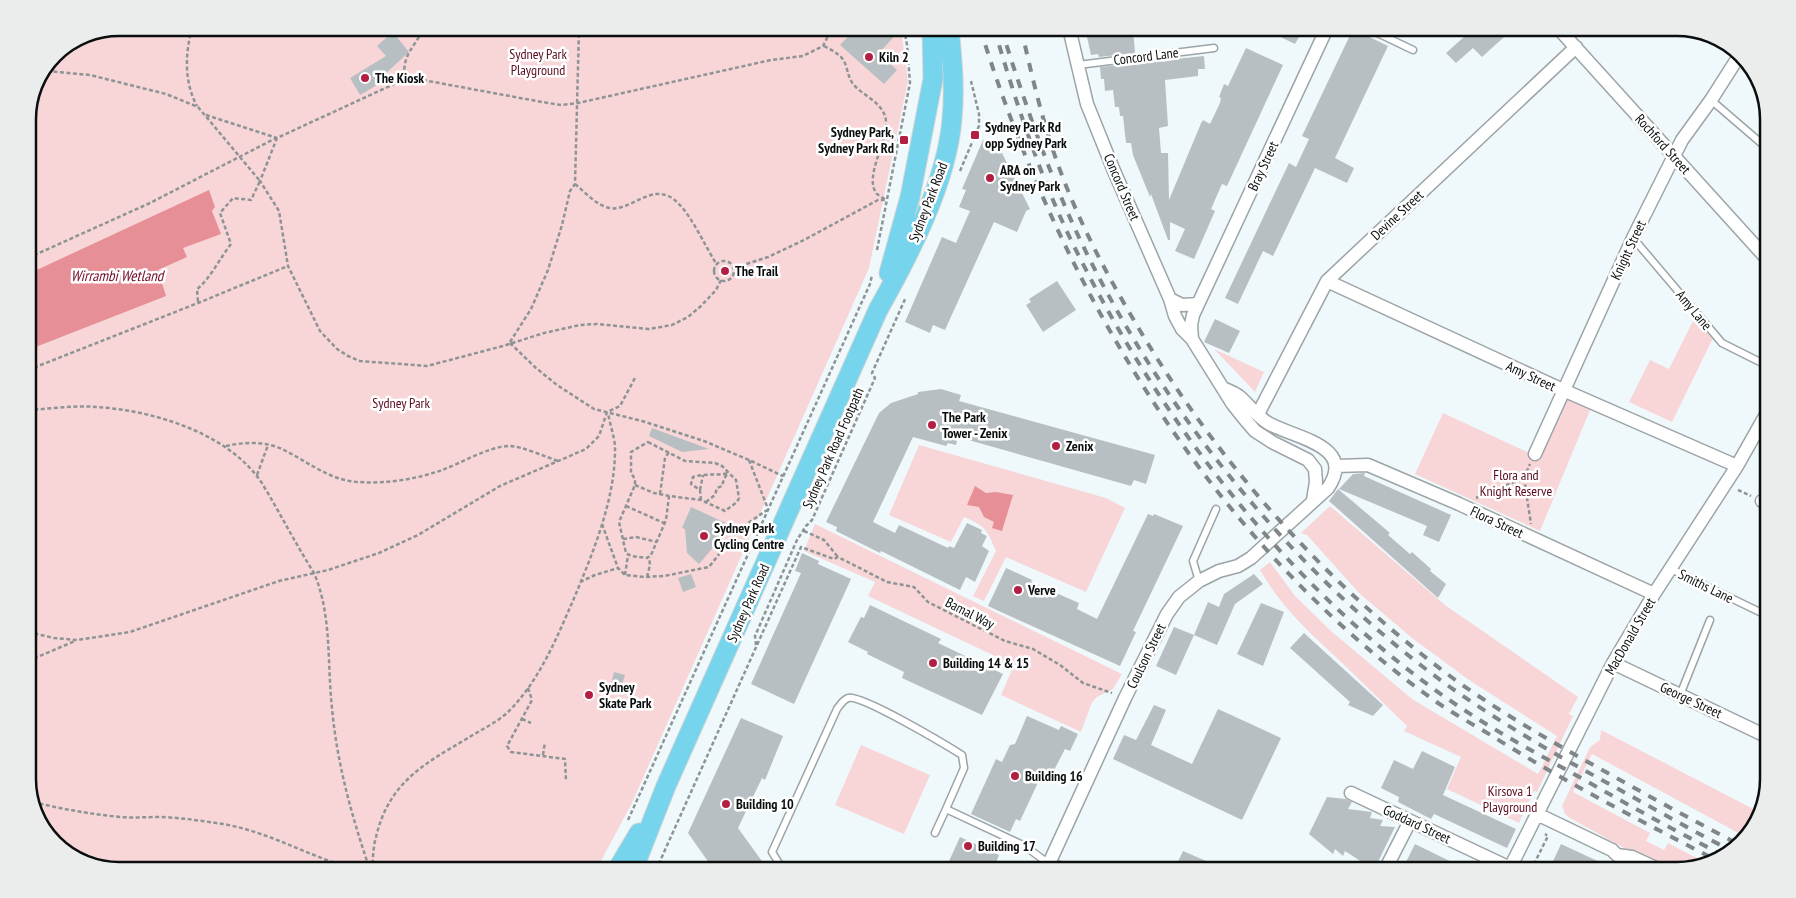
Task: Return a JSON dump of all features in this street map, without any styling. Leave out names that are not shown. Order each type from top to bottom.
[{"type":"main road","name":"Sydney Park Road","points":[[920,36],[927,110]]},
{"type":"main road","name":"Sydney Park Road","points":[[878,310],[910,198],[933,79],[932,36]]},
{"type":"main road","name":"Sydney Park Road","points":[[636,862],[666,786],[878,310],[900,271],[942,173],[948,150],[954,98],[954,73],[950,36]]},
{"type":"main road","name":"Sydney Park Road","points":[[621,862],[666,786]]},
{"type":"street","name":"Concord Street","points":[[1071,36],[1091,112],[1114,171],[1170,299],[1175,316],[1182,329],[1192,340]]},
{"type":"street","name":"Bray Street","points":[[1192,340],[1192,320],[1198,304],[1323,36]]},
{"type":"street","name":"Rochford Street","points":[[1566,36],[1760,251]]},
{"type":"street","name":"Devine Street","points":[[1258,414],[1327,281],[1576,47]]},
{"type":"street","name":"Knight Street","points":[[1535,454],[1633,238],[1682,140],[1736,61]]},
{"type":"street","name":"Amy Street","points":[[1327,281],[1563,390],[1737,466]]},
{"type":"street","points":[[1170,299],[1182,305],[1198,304]]},
{"type":"street","points":[[1192,340],[1232,404],[1255,431],[1311,463],[1316,475],[1314,500]]},
{"type":"street","points":[[1223,388],[1238,395],[1269,423],[1323,448],[1331,456],[1336,466]]},
{"type":"street","name":"MacDonald Street","points":[[1513,862],[1613,663],[1654,594],[1737,466],[1760,425]]},
{"type":"street","name":"Flora Street","points":[[1336,466],[1368,465],[1459,504],[1654,594]]},
{"type":"street","name":"Coulson Street","points":[[1049,862],[1125,698],[1166,614],[1178,597],[1198,580],[1245,563],[1328,488],[1334,480],[1336,466]]},
{"type":"street","name":"George Street","points":[[1613,663],[1760,733]]},
{"type":"street","name":"Goddard Street","points":[[1351,793],[1495,862]]},
{"type":"street","points":[[1534,820],[1612,850],[1617,855],[1632,857],[1643,862]]},
{"type":"street","points":[[1389,862],[1410,821]]},
{"type":"lane","points":[[1384,36],[1413,50]]},
{"type":"lane","name":"Concord Lane","points":[[1078,66],[1214,48]]},
{"type":"lane","points":[[1711,100],[1760,142]]},
{"type":"lane","name":"Amy Lane","points":[[1633,238],[1722,343],[1760,362]]},
{"type":"lane","points":[[1198,580],[1194,561],[1216,509]]},
{"type":"lane","name":"Smiths Lane","points":[[1671,569],[1760,612]]},
{"type":"lane","points":[[1680,695],[1710,620]]},
{"type":"lane","points":[[778,862],[772,852],[837,709],[848,698],[877,707],[962,755],[964,768],[935,833]]},
{"type":"lane","points":[[946,809],[1025,846],[1042,862]]},
{"type":"path","points":[[190,36],[187,53],[187,74],[191,94],[198,107],[260,181],[279,211],[288,266],[320,331],[337,349],[348,356],[360,361],[427,366],[580,325],[597,324],[649,328],[672,325],[688,317],[701,306],[716,290],[721,280]]},
{"type":"path","points":[[405,79],[404,71],[409,51],[419,36]]},
{"type":"path","points":[[510,343],[531,309],[548,270],[570,191],[575,184],[579,36]]},
{"type":"path","points":[[382,76],[412,78],[561,105],[578,103],[762,62],[803,56],[823,46],[828,36]]},
{"type":"path","points":[[875,256],[910,83],[905,36]]},
{"type":"path","points":[[823,46],[839,54],[853,84],[880,108],[885,115],[886,124],[874,170],[874,185],[877,194],[887,200]]},
{"type":"path","points":[[51,71],[90,75],[166,94],[198,107]]},
{"type":"path","points":[[36,254],[150,203],[277,138],[405,79]]},
{"type":"path","points":[[205,114],[277,138]]},
{"type":"path","points":[[198,303],[196,289],[206,282],[218,260],[231,244],[220,213],[233,198],[251,200],[277,138]]},
{"type":"path","points":[[575,184],[596,202],[608,208],[622,207],[651,194],[663,194],[677,201],[717,265],[715,274],[721,280]]},
{"type":"path","points":[[734,268],[768,257],[878,200],[887,200]]},
{"type":"path","points":[[717,265],[722,262],[728,262],[734,268],[734,274],[730,279],[721,280]]},
{"type":"path","points":[[36,367],[288,266]]},
{"type":"path","points":[[626,824],[870,284],[872,275]]},
{"type":"path","name":"Sydney Park Road Footpath","points":[[756,646],[755,636],[797,540],[812,520],[875,378],[872,373],[907,294]]},
{"type":"path","points":[[510,343],[557,385],[594,409],[642,421],[704,441],[783,476]]},
{"type":"path","points":[[36,634],[76,640],[130,632],[270,584],[328,570],[379,553],[418,536],[500,486],[586,448],[599,436],[607,412],[620,406],[635,378]]},
{"type":"path","points":[[36,410],[94,407],[128,410],[151,415],[185,427],[226,446],[243,460],[257,476],[314,573],[325,610],[332,710],[342,779],[355,826],[368,862]]},
{"type":"path","points":[[372,862],[376,837],[387,804],[408,777],[425,764],[508,712],[528,687],[559,633],[591,557],[610,492],[615,446],[607,412]]},
{"type":"path","points":[[625,575],[628,555],[619,522],[635,485],[635,479],[631,473],[630,456],[633,450],[648,442],[688,462],[715,463],[722,466],[736,480],[740,498],[725,511],[701,500],[650,492],[635,485]]},
{"type":"path","points":[[226,446],[249,443],[268,445],[282,449],[336,477],[356,482],[379,483],[412,478],[440,471],[496,449],[511,446],[558,461]]},
{"type":"path","points":[[257,476],[268,445]]},
{"type":"path","points":[[660,494],[665,458],[669,452]]},
{"type":"path","points":[[1533,538],[1524,478],[1535,454]]},
{"type":"path","points":[[749,460],[768,509]]},
{"type":"path","points":[[700,490],[692,484],[693,477],[703,475],[719,476],[728,472]]},
{"type":"path","points":[[706,502],[716,494],[717,488],[722,486],[728,472]]},
{"type":"path","points":[[701,500],[700,490],[703,475]]},
{"type":"path","points":[[1459,504],[1524,478]]},
{"type":"path","points":[[1725,484],[1760,500]]},
{"type":"path","points":[[647,577],[650,565],[649,557],[664,523],[669,496]]},
{"type":"path","points":[[626,506],[664,523]]},
{"type":"path","points":[[602,522],[618,568],[625,575],[664,576],[709,567],[738,530],[768,509]]},
{"type":"path","points":[[800,524],[806,526]]},
{"type":"path","points":[[804,530],[824,540],[838,557]]},
{"type":"path","points":[[623,539],[636,537],[657,542]]},
{"type":"path","name":"Bamal Way","points":[[756,646],[800,547],[834,559],[838,557],[887,582],[914,586],[933,605],[1005,641],[1033,649],[1060,665],[1083,683],[1125,698]]},
{"type":"path","points":[[628,555],[649,557]]},
{"type":"path","points":[[580,582],[618,568]]},
{"type":"path","points":[[36,658],[76,640]]},
{"type":"path","points":[[660,862],[756,646]]},
{"type":"path","points":[[528,687],[532,700],[508,746],[511,752],[565,759],[566,781]]},
{"type":"path","points":[[522,719],[532,723]]},
{"type":"path","points":[[543,756],[546,742]]},
{"type":"path","points":[[40,804],[70,811],[122,817],[190,819],[226,824],[298,847],[333,862]]},
{"type":"path","points":[[1534,820],[1548,836],[1535,862]]},
{"type":"green space","name":"Sydney Park","points":[[119,36],[902,36],[908,81],[869,268],[631,805],[600,862],[119,862],[97,859],[82,853],[64,841],[50,825],[41,806],[36,785],[36,113],[39,97],[50,73],[60,60],[73,50],[103,38]]},
{"type":"green space","points":[[1695,317],[1714,336],[1672,422],[1629,402],[1650,360],[1669,369]]},
{"type":"green space","points":[[1214,349],[1264,372],[1255,392]]},
{"type":"green space","name":"Flora and Knight Reserve","points":[[1565,398],[1590,410],[1540,531],[1415,474],[1443,413],[1538,457]]},
{"type":"green space","points":[[919,445],[1106,498],[1125,508],[1086,592],[1006,557],[984,601],[973,596],[996,551],[990,538],[981,526],[964,517],[951,542],[889,515]]},
{"type":"green space","name":"Kirsova 1 Playground","points":[[1330,506],[1445,605],[1578,697],[1569,714],[1573,716],[1537,792],[1534,791],[1519,823],[1447,789],[1461,757],[1404,731],[1407,726],[1296,618],[1268,584],[1260,570],[1270,562],[1295,596],[1331,631],[1412,699],[1538,774],[1557,736],[1469,680],[1412,638],[1359,593],[1307,535],[1301,533]]},
{"type":"green space","points":[[815,524],[1122,674],[1113,689],[1097,697],[1092,702],[1081,732],[1001,695],[1014,665],[868,596],[875,582],[804,551]]},
{"type":"green space","points":[[1601,730],[1754,809],[1751,816],[1739,834],[1592,754],[1573,792],[1650,833],[1646,841],[1664,850],[1668,843],[1698,859],[1657,862],[1633,853],[1570,818],[1565,814],[1562,806],[1590,747],[1600,740]]},
{"type":"green space","points":[[861,745],[930,775],[904,834],[835,805]]},
{"type":"water","name":"Wirrambi Wetland","points":[[209,190],[215,207],[212,211],[221,234],[183,248],[187,257],[158,270],[166,296],[36,347],[36,270]]},
{"type":"water","points":[[975,486],[986,493],[996,492],[1013,495],[1002,531],[992,528],[994,522],[984,517],[979,507],[967,505]]},
{"type":"building","points":[[388,36],[396,36],[409,52],[382,77],[384,81],[360,95],[350,78],[386,56],[377,46]]},
{"type":"building","name":"Kiln 2","points":[[848,36],[895,36],[879,53],[897,70],[884,84],[840,45]]},
{"type":"building","points":[[1087,36],[1134,36],[1135,53],[1099,57],[1098,54],[1091,55]]},
{"type":"building","points":[[1278,36],[1300,36],[1295,44]]},
{"type":"building","points":[[1350,36],[1367,36],[1388,46],[1335,158],[1354,168],[1347,183],[1315,168],[1273,256],[1263,251],[1238,304],[1225,298],[1289,163],[1296,167],[1309,139],[1302,136]]},
{"type":"building","points":[[1465,36],[1505,36],[1482,57],[1473,48],[1456,63],[1446,53]]},
{"type":"building","points":[[1246,48],[1283,65],[1227,186],[1222,184],[1211,209],[1215,211],[1194,259],[1175,251],[1185,229],[1170,222],[1170,240],[1168,240],[1151,194],[1150,197],[1133,155],[1131,143],[1126,143],[1123,116],[1120,116],[1119,107],[1115,107],[1113,90],[1105,91],[1100,67],[1204,56],[1205,69],[1198,69],[1198,76],[1165,80],[1168,126],[1159,128],[1161,153],[1168,153],[1169,200],[1202,121],[1202,123],[1203,120],[1210,124],[1220,103],[1221,98],[1219,97],[1224,84],[1228,86]]},
{"type":"building","points":[[983,140],[999,147],[1030,209],[1026,211],[1017,232],[994,222],[945,330],[933,325],[930,333],[905,322],[942,237],[956,243],[970,211],[959,207],[966,190],[962,189]]},
{"type":"building","points":[[1057,281],[1076,310],[1043,332],[1026,305],[1031,302],[1029,299]]},
{"type":"building","points":[[1215,319],[1240,331],[1229,353],[1204,342]]},
{"type":"building","points":[[941,389],[961,395],[959,401],[1155,455],[1146,484],[1134,480],[1131,486],[958,437],[956,445],[948,443],[946,446],[913,437],[873,522],[895,533],[899,525],[948,548],[949,546],[954,548],[967,523],[982,530],[981,533],[987,536],[982,546],[989,551],[975,582],[966,577],[960,590],[836,531],[837,527],[826,522],[879,413],[891,403],[918,394],[918,392]]},
{"type":"building","points":[[652,428],[709,449],[682,452],[649,436]]},
{"type":"building","points":[[1365,473],[1364,476],[1451,515],[1439,542],[1423,535],[1427,526],[1339,489],[1353,474]]},
{"type":"building","points":[[1338,489],[1390,533],[1388,535],[1410,554],[1412,552],[1446,584],[1438,598],[1329,501]]},
{"type":"building","name":"Sydney Park Cycling Centre","points":[[691,507],[728,524],[719,544],[717,543],[699,564],[687,553],[685,529],[682,528]]},
{"type":"building","name":"Verve","points":[[1148,514],[1153,516],[1154,514],[1183,526],[1133,631],[1136,632],[1120,666],[988,606],[1006,568],[1032,580],[1031,582],[1079,603],[1077,609],[1097,619]]},
{"type":"building","points":[[802,553],[819,561],[818,564],[851,579],[794,704],[751,684],[801,573],[795,571]]},
{"type":"building","points":[[691,574],[696,587],[683,592],[678,578]]},
{"type":"building","points":[[1254,574],[1263,584],[1235,604],[1217,645],[1194,635],[1208,602],[1219,607],[1224,594]]},
{"type":"building","points":[[1261,603],[1284,612],[1263,666],[1237,654]]},
{"type":"building","name":"Building 14 & 15","points":[[870,605],[941,639],[938,643],[1003,674],[982,715],[902,678],[904,672],[867,654],[868,652],[848,642],[861,617],[864,618]]},
{"type":"building","points":[[1174,627],[1194,635],[1176,675],[1156,666]]},
{"type":"building","points":[[1304,633],[1383,705],[1373,716],[1348,705],[1350,702],[1290,648]]},
{"type":"building","points":[[614,672],[625,675],[620,691],[610,688]]},
{"type":"building","points":[[1154,705],[1166,710],[1151,745],[1192,764],[1218,709],[1281,738],[1242,820],[1113,759],[1124,735],[1136,740]]},
{"type":"building","name":"Building 16","points":[[1027,716],[1059,730],[1061,726],[1078,734],[1070,751],[1065,749],[1050,778],[1042,774],[1020,821],[1016,819],[1010,832],[971,814],[996,759],[1002,762],[1010,745],[1015,744]]},
{"type":"building","name":"Building 10","points":[[741,718],[783,736],[765,780],[762,778],[738,828],[763,862],[708,862],[688,833]]},
{"type":"building","points":[[1422,751],[1455,767],[1443,795],[1516,829],[1507,848],[1434,814],[1431,819],[1398,802],[1399,797],[1381,788],[1394,760],[1413,769]]},
{"type":"building","points":[[1327,797],[1346,799],[1352,802],[1348,809],[1372,812],[1370,818],[1383,820],[1380,826],[1395,827],[1378,862],[1362,862],[1345,851],[1343,856],[1335,849],[1333,854],[1309,834]]},
{"type":"building","name":"Building 17","points":[[960,837],[999,855],[996,862],[949,862]]},
{"type":"building","points":[[1415,844],[1452,862],[1406,862]]},
{"type":"building","points":[[1561,844],[1600,862],[1553,862]]},
{"type":"building","points":[[1183,851],[1208,862],[1178,862]]},
{"type":"railway","points":[[983,36],[1013,125],[1054,221],[1100,314],[1154,403],[1215,488],[1282,567],[1357,639],[1438,703],[1577,786],[1708,856]]},
{"type":"railway","points":[[996,36],[1037,161],[1058,213],[1104,304],[1142,368],[1184,431],[1229,491],[1278,548],[1330,602],[1386,652],[1445,697],[1530,750],[1717,852]]},
{"type":"railway","points":[[1004,36],[1026,105],[1055,182],[1076,231],[1109,296],[1147,361],[1189,423],[1235,483],[1284,539],[1337,593],[1392,642],[1450,687],[1549,750],[1724,847]]},
{"type":"railway","points":[[1023,36],[1041,110],[1056,159],[1072,201],[1112,283],[1167,373],[1201,423],[1237,471],[1276,517],[1317,561],[1361,602],[1406,642],[1454,679],[1552,742],[1732,841]]},
{"type":"place","name":"Kiln 2","points":[[869,57]]},
{"type":"place","name":"The Kiosk","points":[[365,78]]},
{"type":"place","name":"Sydney Park Rd opp Sydney Park","points":[[975,135]]},
{"type":"place","name":"Sydney Park, Sydney Park Rd","points":[[904,140]]},
{"type":"place","name":"ARA on Sydney Park","points":[[990,178]]},
{"type":"place","name":"The Trail","points":[[725,271]]},
{"type":"place","name":"The Park Tower - Zenix","points":[[932,425]]},
{"type":"place","name":"Zenix","points":[[1056,446]]},
{"type":"place","name":"Sydney Park Cycling Centre","points":[[704,536]]},
{"type":"place","name":"Verve","points":[[1018,590]]},
{"type":"place","name":"Building 14 & 15","points":[[933,663]]},
{"type":"place","name":"Sydney Skate Park","points":[[589,695]]},
{"type":"place","name":"Building 16","points":[[1015,776]]},
{"type":"place","name":"Building 10","points":[[726,804]]},
{"type":"place","name":"Building 17","points":[[968,846]]},
{"type":"park label","name":"Sydney Park Playground","points":[[538,62]]}]
